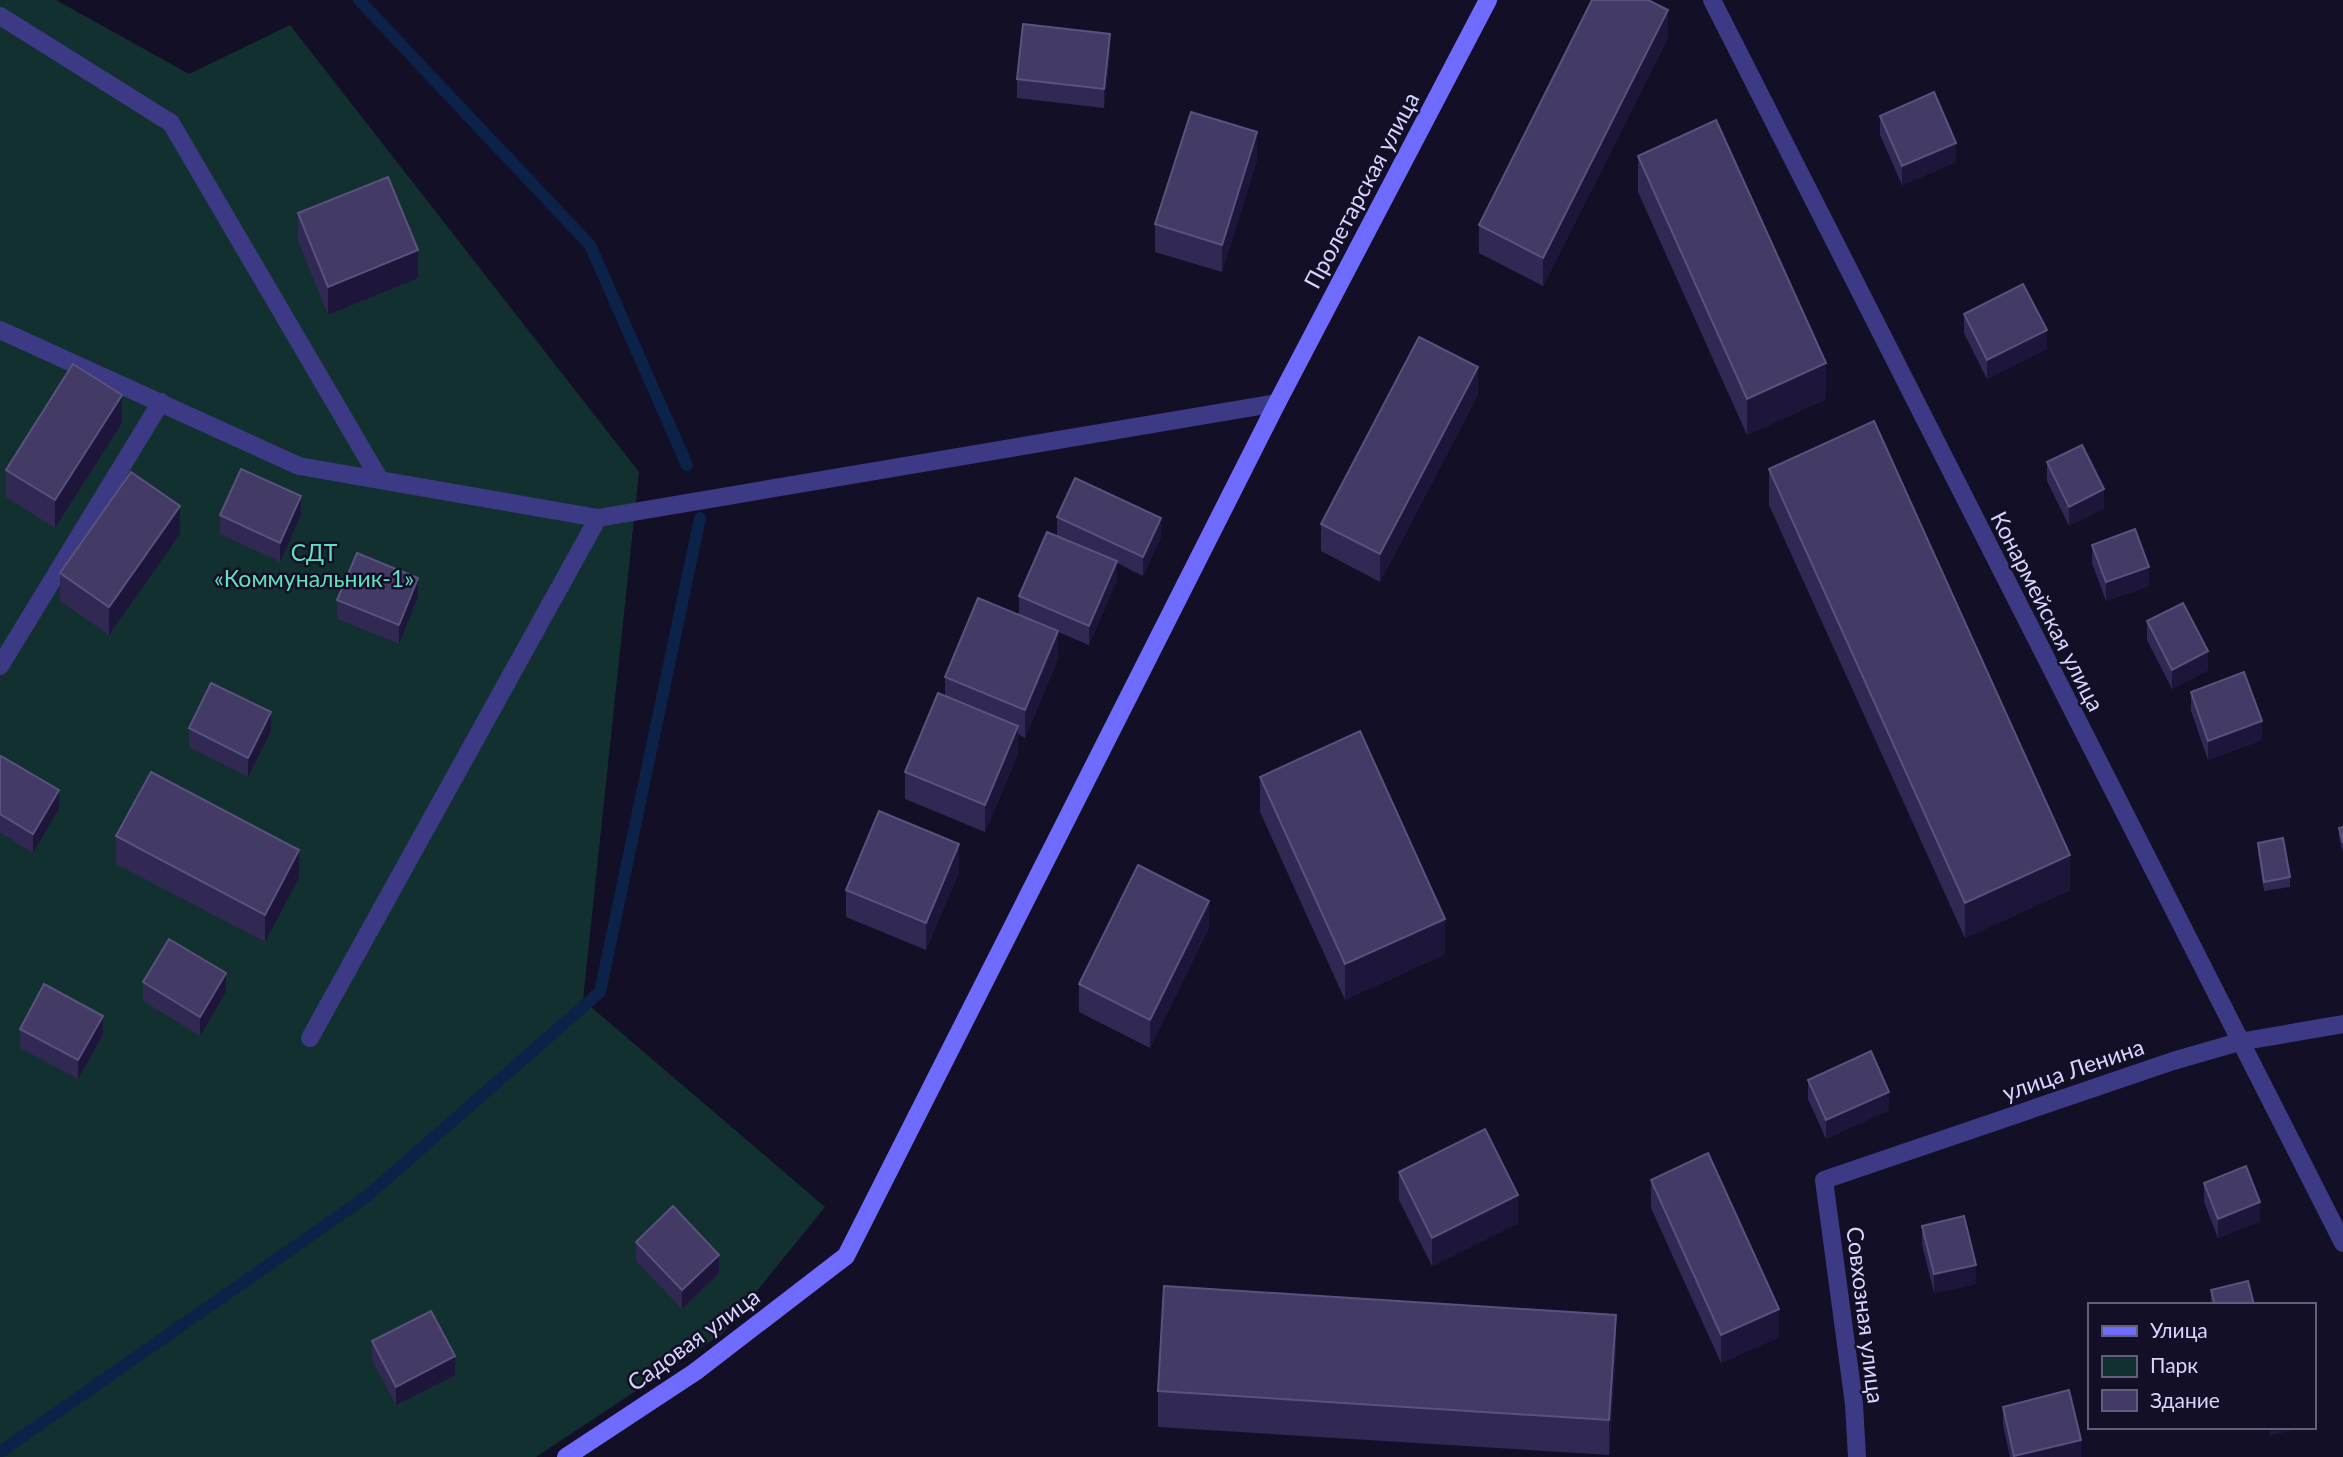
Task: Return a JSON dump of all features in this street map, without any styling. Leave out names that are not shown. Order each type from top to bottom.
[{"type":"street","name":"Пролетарская улица","points":[[846,1256],[1277,402],[1488,0]]},
{"type":"street","name":"Конармейская улица","points":[[1712,0],[2343,1243]]},
{"type":"street","points":[[0,16],[171,123],[380,480]]},
{"type":"street","points":[[0,330],[299,466],[598,518],[1277,402]]},
{"type":"street","points":[[0,666],[161,402]]},
{"type":"street","points":[[310,1038],[598,518]]},
{"type":"street","name":"улица Ленина","points":[[1824,1180],[2173,1061],[2239,1042],[2343,1024]]},
{"type":"street","name":"Совхозная улица","points":[[1824,1180],[1854,1404],[1857,1457]]},
{"type":"street","name":"Садовая улица","points":[[566,1457],[695,1372],[846,1256]]},
{"type":"green space","name":"СДТ «Коммунальник-1»","points":[[0,0],[56,0],[189,74],[290,25],[639,472],[583,1000],[825,1207],[722,1334],[536,1457],[0,1457]]},
{"type":"building","points":[[1592,0],[1648,0],[1668,10],[1543,258],[1479,225]]},
{"type":"building","points":[[1023,24],[1110,34],[1104,89],[1017,79]]},
{"type":"building","points":[[1934,92],[1956,143],[1902,166],[1880,116]]},
{"type":"building","points":[[1191,112],[1257,132],[1222,245],[1155,224]]},
{"type":"building","points":[[1716,120],[1826,363],[1747,399],[1638,156]]},
{"type":"building","points":[[388,177],[418,250],[328,287],[298,213]]},
{"type":"building","points":[[2023,284],[2047,330],[1987,360],[1964,314]]},
{"type":"building","points":[[1419,337],[1478,367],[1380,554],[1321,524]]},
{"type":"building","points":[[73,364],[122,395],[55,500],[6,470]]},
{"type":"building","points":[[1874,421],[2070,855],[1965,903],[1769,469]]},
{"type":"building","points":[[2082,445],[2104,489],[2069,507],[2047,462]]},
{"type":"building","points":[[241,469],[301,496],[280,543],[220,515]]},
{"type":"building","points":[[131,472],[180,506],[109,607],[60,573]]},
{"type":"building","points":[[1075,478],[1161,518],[1143,557],[1057,517]]},
{"type":"building","points":[[2135,529],[2149,567],[2106,582],[2092,545]]},
{"type":"building","points":[[1047,532],[1117,561],[1089,626],[1019,596]]},
{"type":"building","points":[[357,553],[418,578],[399,625],[337,600]]},
{"type":"building","points":[[978,598],[1058,631],[1025,710],[945,677]]},
{"type":"building","points":[[2183,603],[2208,651],[2172,670],[2147,621]]},
{"type":"building","points":[[2244,672],[2262,721],[2208,741],[2191,692]]},
{"type":"building","points":[[211,683],[271,712],[248,758],[189,728]]},
{"type":"building","points":[[938,693],[1018,726],[985,805],[905,772]]},
{"type":"building","points":[[1360,731],[1445,919],[1345,964],[1260,777]]},
{"type":"building","points":[[1,756],[59,790],[33,834],[0,814]]},
{"type":"building","points":[[151,772],[299,850],[265,915],[116,836]]},
{"type":"building","points":[[879,811],[959,844],[926,923],[846,890]]},
{"type":"building","points":[[2343,827],[2343,843],[2339,828]]},
{"type":"building","points":[[2283,838],[2290,877],[2264,882],[2258,843]]},
{"type":"building","points":[[1138,865],[1209,901],[1150,1020],[1079,984]]},
{"type":"building","points":[[169,939],[226,973],[200,1017],[143,982]]},
{"type":"building","points":[[44,984],[103,1016],[78,1060],[20,1029]]},
{"type":"building","points":[[1871,1051],[1889,1092],[1826,1120],[1808,1080]]},
{"type":"building","points":[[1485,1129],[1518,1195],[1432,1238],[1399,1172]]},
{"type":"building","points":[[1708,1153],[1779,1309],[1721,1335],[1651,1180]]},
{"type":"building","points":[[2246,1166],[2260,1202],[2218,1219],[2204,1183]]},
{"type":"building","points":[[673,1206],[719,1255],[682,1290],[636,1242]]},
{"type":"building","points":[[1964,1216],[1976,1265],[1934,1274],[1922,1226]]},
{"type":"building","points":[[2248,1281],[2254,1303],[2214,1303],[2211,1290]]},
{"type":"building","points":[[1164,1286],[1616,1315],[1609,1420],[1158,1391]]},
{"type":"building","points":[[431,1311],[455,1356],[396,1387],[372,1341]]},
{"type":"building","points":[[2069,1390],[2081,1440],[2014,1456],[2003,1407]]},
{"type":"waterway","points":[[359,0],[590,245],[687,465]]},
{"type":"waterway","points":[[0,1452],[366,1197],[600,992],[700,518]]}]
